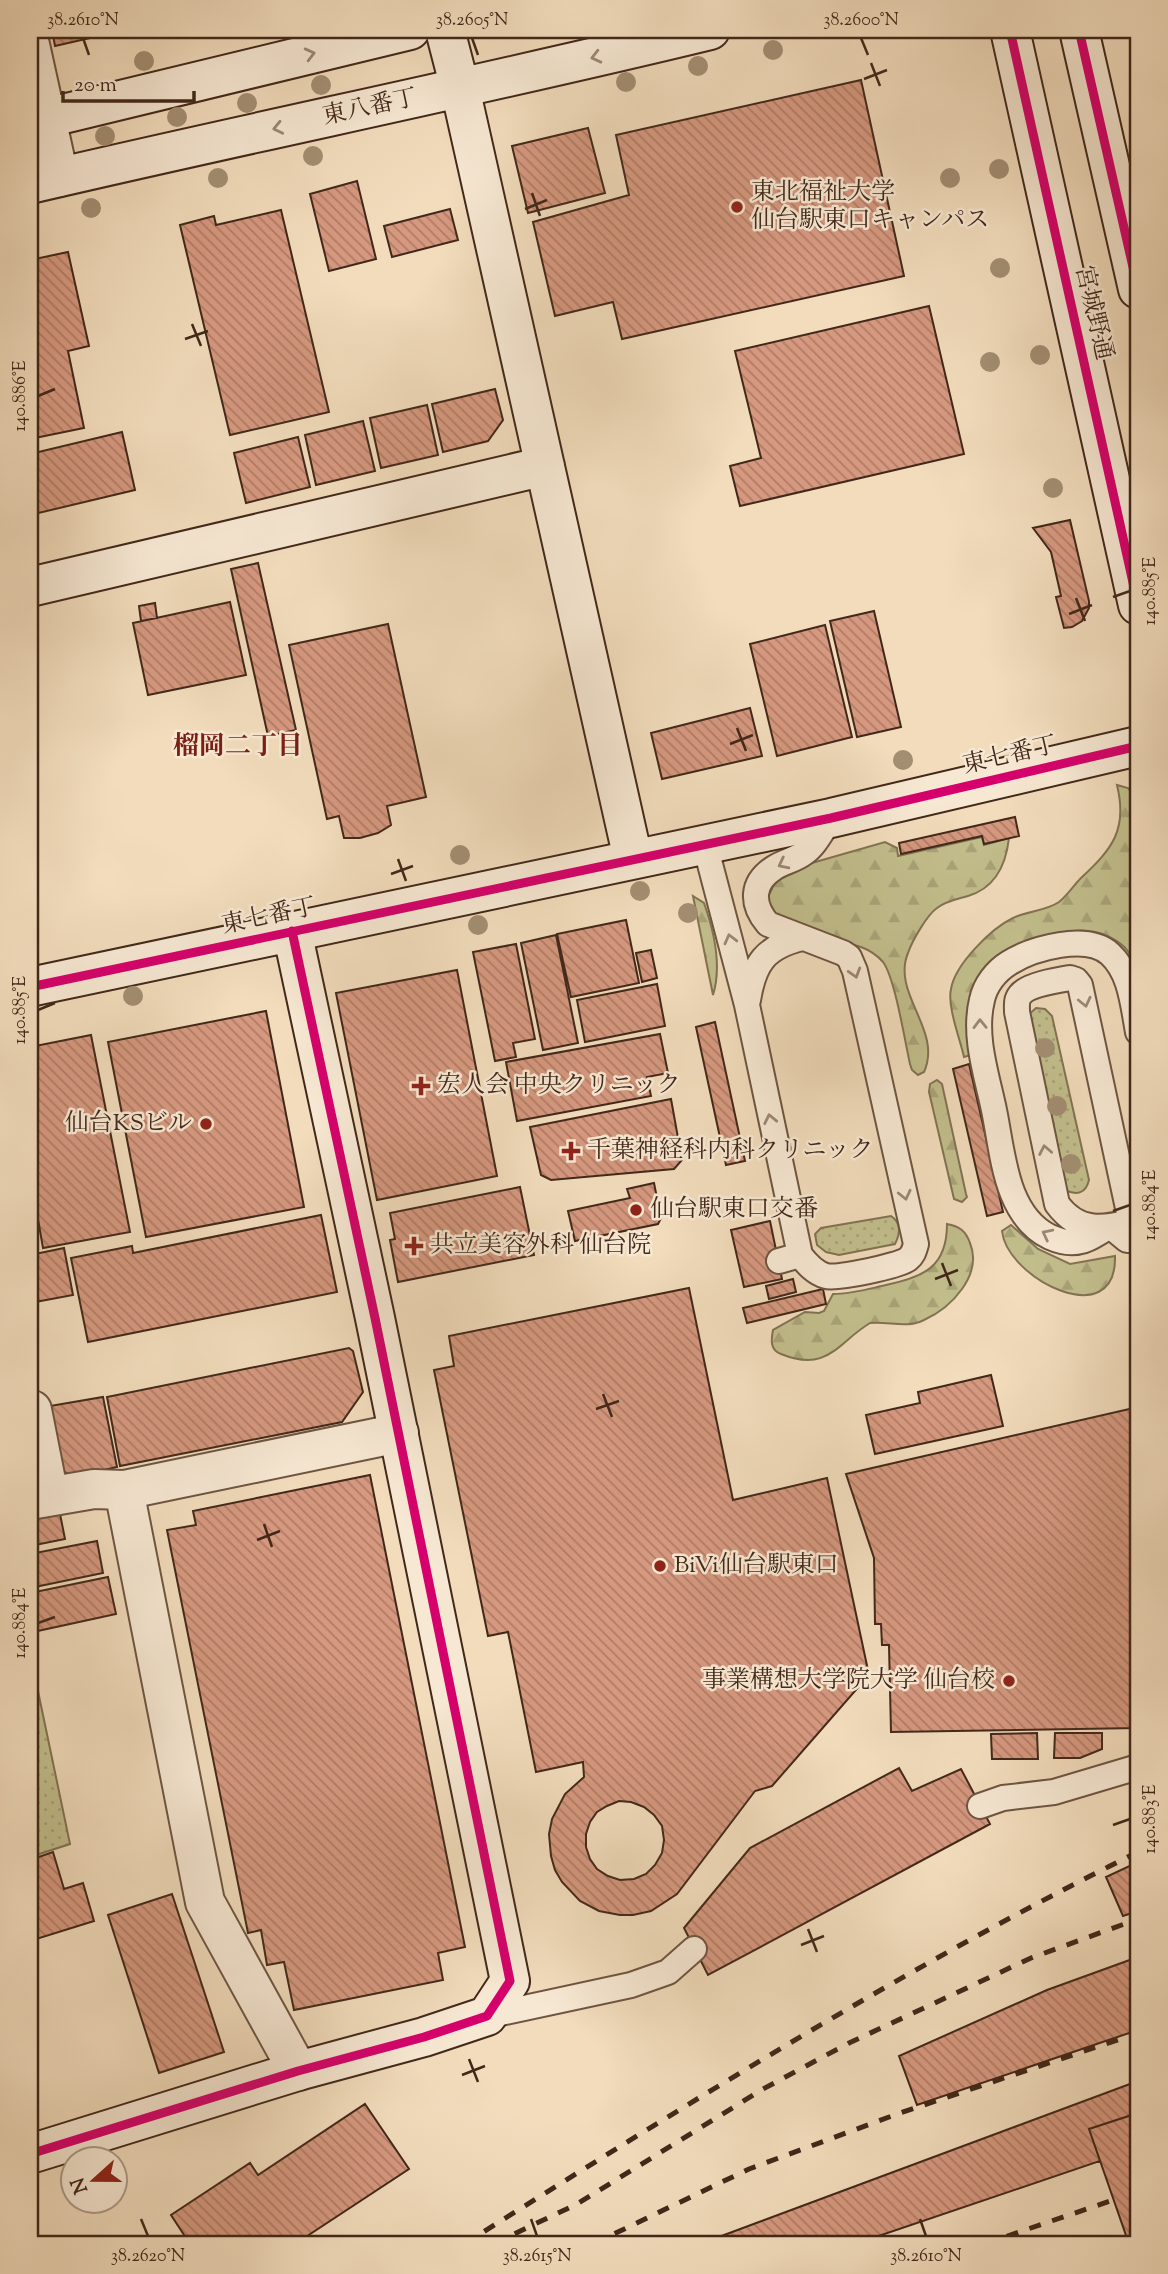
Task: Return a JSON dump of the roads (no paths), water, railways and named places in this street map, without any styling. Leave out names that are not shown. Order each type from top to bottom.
[{"type":"street","points":[[38,120],[410,30]]},
{"type":"street","points":[[445,30],[633,859]]},
{"type":"street","name":"東八番丁","points":[[44,181],[710,30]]},
{"type":"street","name":"宮城野通","points":[[1010,30],[1138,605]]},
{"type":"street","name":"宮城野通","points":[[1079,30],[1138,289]]},
{"type":"street","points":[[30,45],[44,181]]},
{"type":"street","points":[[30,587],[545,466]]},
{"type":"street","name":"東七番丁","points":[[30,987],[831,818],[1138,746]]},
{"type":"street","points":[[30,2154],[487,2016],[510,1981],[399,1433],[292,931]]},
{"type":"street","points":[[32,1410],[39,1498],[94,1489],[124,1490],[399,1433]]},
{"type":"street","points":[[124,1490],[205,1902],[298,2071]]},
{"type":"lane","points":[[705,845],[747,1005],[796,1241],[790,1258],[833,1277],[890,1267],[902,1262],[914,1252],[916,1244],[855,971],[849,957],[843,953],[768,924],[761,916],[757,904],[757,885],[762,877],[775,867],[806,853],[831,818]]},
{"type":"lane","points":[[747,1005],[752,976],[764,956],[787,942],[802,938]]},
{"type":"lane","points":[[1129,1227],[1078,1242],[1068,1242],[1056,1240],[1037,1229],[1023,1214],[1009,1182],[982,1053],[979,1014],[982,998],[989,984],[997,972],[1010,962],[1063,944],[1091,944],[1110,954],[1125,976],[1138,1032]]},
{"type":"lane","points":[[1064,979],[1076,979],[1083,993],[1129,1227],[1095,1228],[1079,1224],[1066,1217],[1057,1204],[1017,1012],[1019,995],[1025,990],[1064,979]]},
{"type":"lane","points":[[980,1807],[1003,1798],[1054,1792],[1138,1767]]},
{"type":"lane","points":[[487,2016],[631,1985],[668,1972],[694,1950]]},
{"type":"railway","points":[[464,2244],[880,1990],[965,1942],[1138,1852]]},
{"type":"railway","points":[[493,2244],[577,2204],[763,2089],[849,2043],[1031,1958],[1138,1919]]},
{"type":"railway","points":[[593,2244],[749,2169],[900,2113],[1138,2033]]},
{"type":"railway","points":[[984,2244],[1113,2200]]},
{"type":"place","name":"東北福祉大学 仙台駅東口キャンパス","points":[[737,207]]},
{"type":"place","name":"宏人会 中央クリニック","points":[[421,1086]]},
{"type":"place","name":"仙台KSビル","points":[[206,1124]]},
{"type":"place","name":"千葉神経科内科クリニック","points":[[571,1151]]},
{"type":"place","name":"仙台駅東口交番","points":[[636,1210]]},
{"type":"place","name":"共立美容外科 仙台院","points":[[414,1246]]},
{"type":"place","name":"BiVi仙台駅東口","points":[[660,1566]]},
{"type":"place","name":"事業構想大学院大学 仙台校","points":[[1009,1681]]},
{"type":"district","name":"榴岡二丁目","points":[[238,747]]}]
